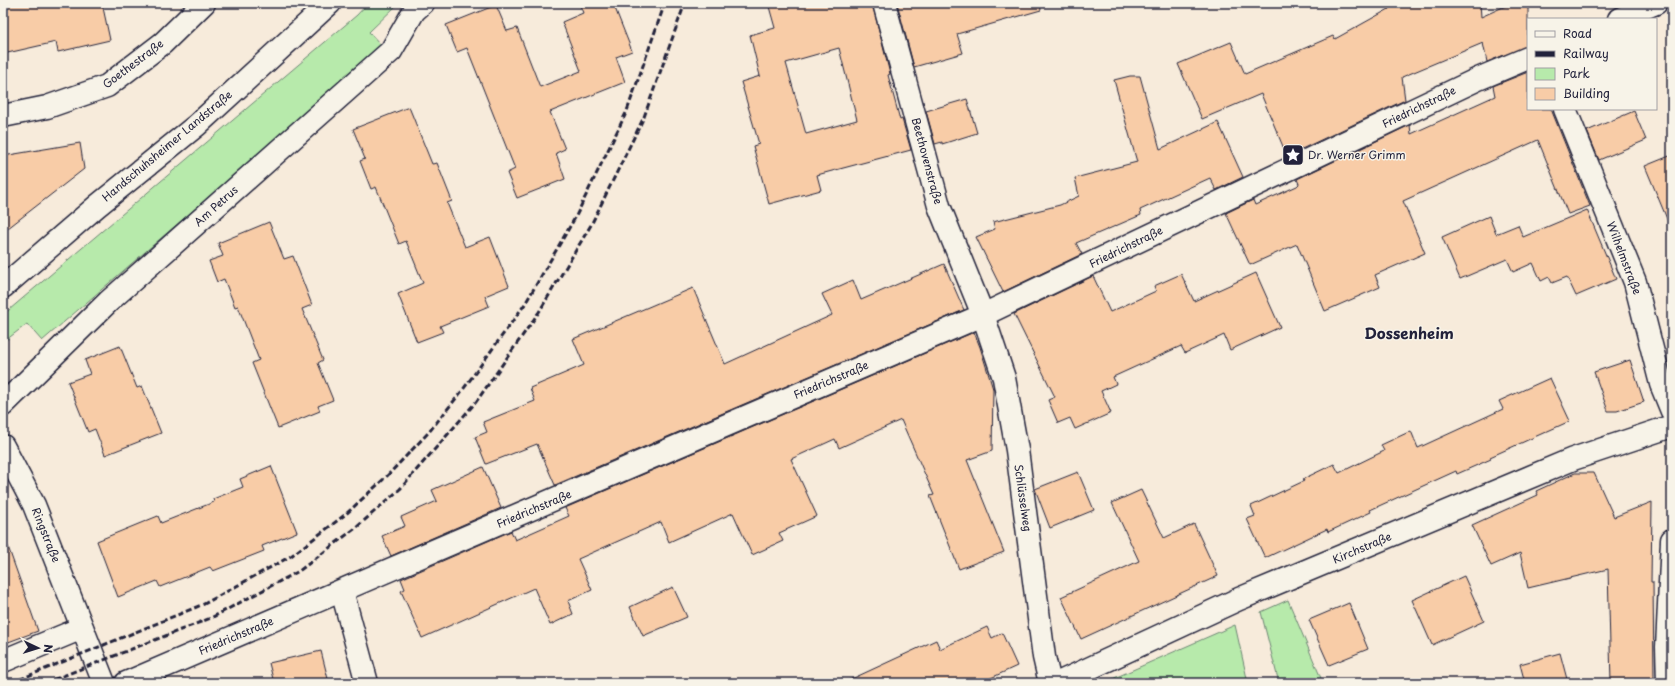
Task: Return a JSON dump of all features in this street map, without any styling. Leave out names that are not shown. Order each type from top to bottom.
[{"type":"street","name":"Goethestraße","points":[[3,116],[47,107],[107,86],[162,42],[204,3]]},
{"type":"street","name":"Handschuhsheimer Landstraße","points":[[3,287],[97,206],[197,124],[330,3]]},
{"type":"street","name":"Am Petrus","points":[[3,405],[108,302],[391,51],[414,11],[423,3]]},
{"type":"street","name":"Beethovenstraße","points":[[884,3],[939,206],[983,315]]},
{"type":"street","points":[[1622,18],[1656,3]]},
{"type":"street","name":"Friedrichstraße","points":[[126,683],[983,315],[1478,79],[1527,58]]},
{"type":"street","name":"Wilhelmstraße","points":[[1565,110],[1635,282],[1661,384],[1672,411]]},
{"type":"street","name":"Schlüsselweg","points":[[983,315],[1004,378],[1017,450],[1044,657],[1050,683]]},
{"type":"street","name":"Kirchstraße","points":[[1058,683],[1239,599],[1574,459],[1672,426]]},
{"type":"street","name":"Ringstraße","points":[[3,446],[34,505],[104,683]]},
{"type":"street","points":[[1668,683],[1667,647],[1672,540]]},
{"type":"street","points":[[342,591],[367,683]]},
{"type":"street","points":[[3,661],[82,628]]},
{"type":"green space","points":[[368,3],[399,3],[369,32],[381,45],[314,106],[42,341],[27,324],[6,340],[3,338],[3,315],[357,15]]},
{"type":"green space","points":[[1288,600],[1323,683],[1279,683],[1261,612]]},
{"type":"green space","points":[[1235,625],[1248,683],[1103,683]]},
{"type":"building","points":[[3,3],[102,3],[110,40],[58,52],[56,42],[3,54]]},
{"type":"building","points":[[579,3],[613,3],[632,51],[616,57],[625,82],[550,112],[565,149],[556,153],[565,179],[517,198],[507,173],[515,169],[467,48],[457,52],[446,25],[496,5],[507,31],[517,28],[540,87],[581,71],[562,22],[583,13]]},
{"type":"building","points":[[768,3],[872,3],[890,74],[888,75],[900,120],[902,119],[911,150],[817,175],[821,190],[769,204],[753,146],[759,144],[741,82],[760,76],[750,35],[775,28]],"holes":[[[839,48],[857,120],[806,134],[786,63]]]},
{"type":"building","points":[[897,3],[1040,3],[1041,10],[957,34],[963,53],[914,67]]},
{"type":"building","points":[[1388,3],[1480,3],[1481,17],[1512,3],[1528,3],[1527,46],[1487,62],[1483,43],[1402,77],[1405,100],[1287,156],[1261,94],[1202,119],[1178,64],[1231,42],[1245,74],[1333,36],[1335,39],[1389,9]]},
{"type":"building","points":[[1527,72],[1527,110],[1551,110],[1590,206],[1568,214],[1538,140],[1403,201],[1425,253],[1375,275],[1380,287],[1325,311],[1297,244],[1250,265],[1226,213],[1253,200],[1255,205],[1297,186],[1299,184],[1297,179],[1410,125],[1411,134],[1495,96],[1493,86]]},
{"type":"building","points":[[1130,76],[1140,76],[1160,149],[1218,122],[1243,177],[1216,190],[1210,178],[1140,210],[1141,215],[1076,243],[1082,254],[1003,292],[976,237],[995,229],[993,222],[1060,205],[1079,196],[1075,178],[1137,162],[1114,80]]},
{"type":"building","points":[[967,99],[977,133],[942,144],[942,142],[935,144],[926,111]]},
{"type":"building","points":[[409,107],[432,164],[437,163],[452,201],[447,203],[465,247],[490,237],[509,286],[485,296],[489,306],[440,326],[443,332],[417,342],[398,294],[423,283],[406,241],[399,244],[376,187],[371,189],[360,161],[365,159],[353,129]]},
{"type":"building","points":[[1634,111],[1646,140],[1599,160],[1587,131]]},
{"type":"building","points":[[80,143],[84,169],[3,232],[3,156]]},
{"type":"building","points":[[1672,155],[1672,231],[1645,166]]},
{"type":"building","points":[[1587,210],[1616,279],[1576,296],[1567,277],[1552,283],[1549,277],[1541,281],[1533,263],[1513,272],[1507,259],[1460,279],[1442,237],[1489,216],[1496,234],[1518,225],[1523,237]]},
{"type":"building","points":[[269,222],[284,259],[293,256],[312,305],[302,309],[323,360],[318,363],[333,400],[318,406],[320,411],[278,428],[252,363],[259,360],[238,306],[235,307],[224,279],[217,282],[209,261],[223,256],[218,243]]},
{"type":"building","points":[[944,264],[964,310],[555,485],[537,444],[486,464],[475,437],[487,432],[483,422],[535,401],[530,388],[584,365],[573,339],[693,288],[725,364],[832,315],[822,294],[853,280],[861,300]]},
{"type":"building","points":[[1256,273],[1280,327],[1230,350],[1224,335],[1185,353],[1181,346],[1113,377],[1116,384],[1101,391],[1111,413],[1075,429],[1070,418],[1058,423],[1048,400],[1055,397],[1014,314],[1093,276],[1110,312],[1156,291],[1154,286],[1181,274],[1194,301]]},
{"type":"building","points":[[974,332],[993,389],[992,451],[967,460],[1004,552],[959,569],[930,496],[934,495],[901,420],[839,448],[835,439],[791,459],[817,516],[779,533],[783,541],[752,555],[733,513],[669,542],[661,522],[578,559],[592,590],[568,601],[573,614],[550,625],[534,588],[422,638],[401,591],[405,589],[401,579],[511,531],[515,540],[569,516],[565,508]]},
{"type":"building","points":[[120,346],[137,388],[142,386],[161,433],[105,455],[95,429],[88,432],[68,382],[90,374],[85,360]]},
{"type":"building","points":[[1630,360],[1644,402],[1617,411],[1608,411],[1594,372]]},
{"type":"building","points":[[1550,378],[1570,421],[1490,457],[1491,459],[1457,474],[1456,471],[1370,510],[1371,512],[1328,532],[1327,529],[1265,558],[1247,519],[1255,516],[1251,506],[1304,481],[1303,479],[1334,464],[1339,473],[1384,451],[1381,445],[1411,431],[1418,448],[1503,409],[1499,401]]},
{"type":"building","points":[[271,466],[297,532],[262,546],[264,551],[213,571],[210,567],[160,587],[157,581],[118,597],[97,541],[158,516],[161,523],[214,502],[213,499],[243,487],[240,479]]},
{"type":"building","points":[[483,467],[501,508],[391,556],[382,536],[405,526],[401,517],[437,501],[432,490]]},
{"type":"building","points":[[1078,472],[1094,510],[1050,528],[1035,489]]},
{"type":"building","points":[[1575,473],[1594,473],[1614,517],[1652,502],[1651,582],[1653,582],[1654,683],[1611,683],[1608,569],[1528,588],[1520,553],[1491,566],[1472,525],[1538,495],[1536,491]]},
{"type":"building","points":[[1141,490],[1164,538],[1194,524],[1218,576],[1081,639],[1061,597],[1139,561],[1112,503]]},
{"type":"building","points":[[3,541],[6,541],[38,631],[3,644]]},
{"type":"building","points":[[1464,576],[1484,621],[1432,645],[1412,600]]},
{"type":"building","points":[[673,587],[687,617],[643,636],[630,607]]},
{"type":"building","points":[[1349,603],[1368,649],[1329,665],[1309,620]]},
{"type":"building","points":[[987,627],[992,638],[1002,633],[1017,666],[980,683],[843,683],[936,640],[940,649]]},
{"type":"building","points":[[321,651],[329,683],[274,683],[269,663]]},
{"type":"building","points":[[1560,653],[1568,683],[1525,683],[1520,664]]},
{"type":"railway","points":[[11,683],[204,604],[291,556],[346,514],[387,476],[429,432],[462,391],[525,304],[576,216],[627,111],[665,3]]},
{"type":"railway","points":[[45,683],[211,618],[299,571],[357,527],[400,489],[476,402],[539,312],[591,225],[644,117],[685,3]]},
{"type":"place","name":"Dr. Werner Grimm","points":[[1293,155]]},
{"type":"district","name":"Dossenheim","points":[[1409,334]]}]
